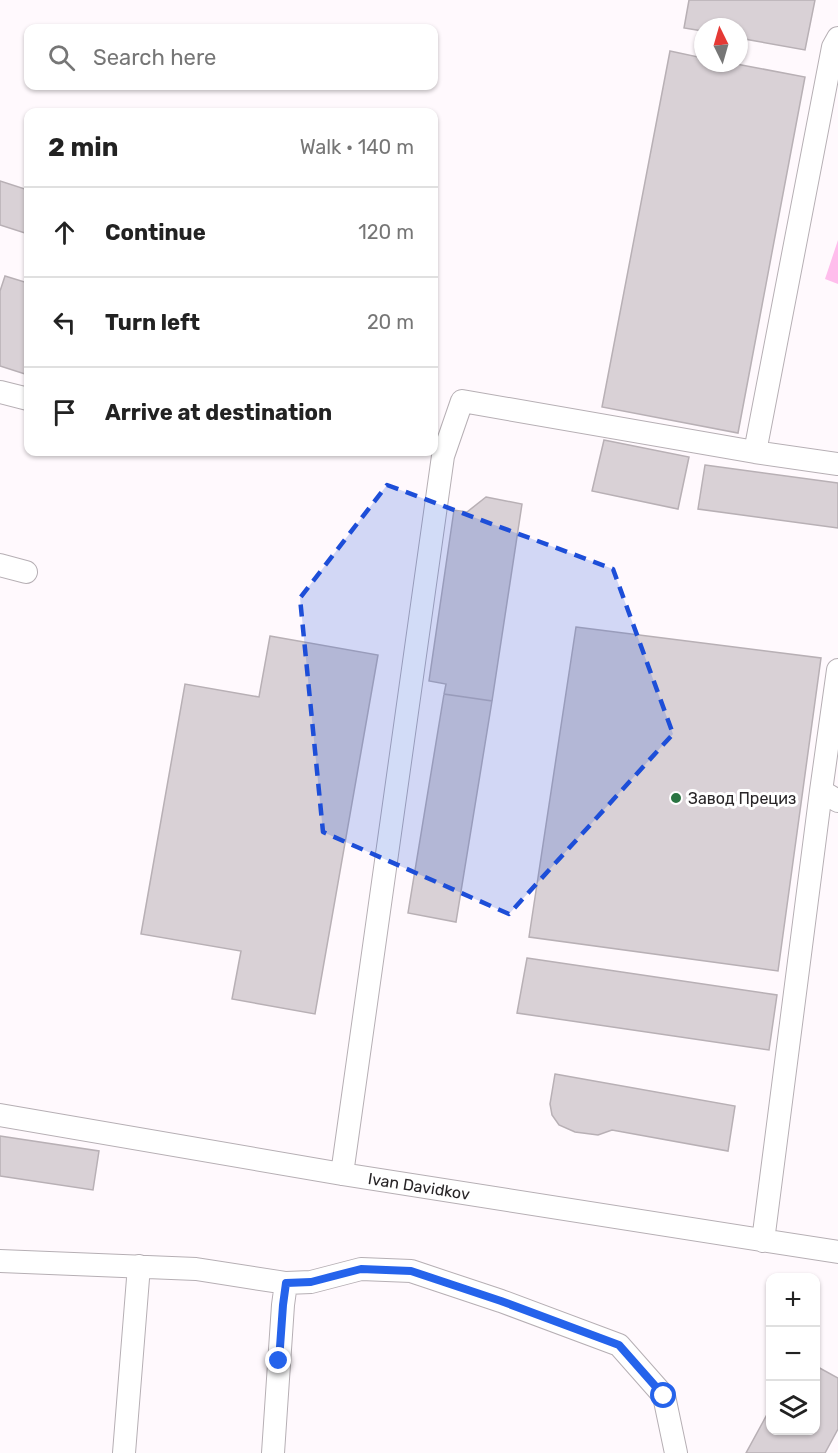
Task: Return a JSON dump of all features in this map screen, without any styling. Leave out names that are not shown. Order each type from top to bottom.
[{"type":"street","points":[[755,452],[833,47],[838,38]]},
{"type":"street","points":[[0,392],[24,398]]},
{"type":"street","points":[[342,1174],[443,456],[462,400],[755,452],[838,464]]},
{"type":"street","points":[[0,565],[26,572]]},
{"type":"street","points":[[763,1241],[830,796],[838,670]]},
{"type":"street","name":"Ivan Davidkov","points":[[0,1115],[342,1174],[838,1252]]},
{"type":"street","points":[[0,1261],[196,1269],[286,1283],[311,1282],[361,1269],[411,1271],[501,1301],[619,1345],[664,1396],[676,1453]]},
{"type":"street","points":[[124,1453],[139,1266]]},
{"type":"street","points":[[273,1453],[286,1283]]},
{"type":"highlighted area","points":[[387,485],[613,569],[673,734],[509,914],[323,832],[300,598]]},
{"type":"shaded area","points":[[838,240],[838,284],[825,279]]},
{"type":"building","points":[[689,0],[815,0],[805,50],[748,40],[748,18],[694,18],[694,30],[684,28]]},
{"type":"building","points":[[670,51],[694,56],[694,72],[748,72],[748,66],[805,77],[738,433],[602,407]]},
{"type":"building","points":[[0,181],[24,189],[24,233],[0,225]]},
{"type":"building","points":[[5,276],[24,282],[24,374],[0,366],[0,291]]},
{"type":"building","points":[[604,440],[689,457],[678,509],[592,491]]},
{"type":"building","points":[[705,465],[838,483],[838,528],[698,509]]},
{"type":"building","points":[[486,497],[522,504],[492,701],[444,694],[446,684],[429,681],[454,510],[467,512]]},
{"type":"building","name":"Завод Прециз","points":[[576,627],[821,658],[778,971],[529,937]]},
{"type":"building","points":[[270,636],[378,655],[315,1014],[232,999],[241,951],[141,934],[185,684],[259,697]]},
{"type":"building","points":[[444,694],[492,701],[456,922],[408,913]]},
{"type":"building","points":[[527,958],[777,995],[769,1050],[517,1013]]},
{"type":"building","points":[[555,1074],[735,1106],[728,1151],[612,1130],[598,1135],[575,1132],[559,1125],[552,1115],[550,1104]]},
{"type":"building","points":[[0,1136],[99,1151],[93,1190],[0,1176]]},
{"type":"building","points":[[820,1368],[838,1378],[838,1429],[825,1453],[746,1453],[766,1416],[766,1435],[820,1435]]},
{"type":"place","name":"Завод Прециз","points":[[676,798]]},
{"type":"route","points":[[279,1361],[286,1283],[311,1282],[361,1269],[411,1271],[501,1301],[619,1345],[664,1396]]}]
